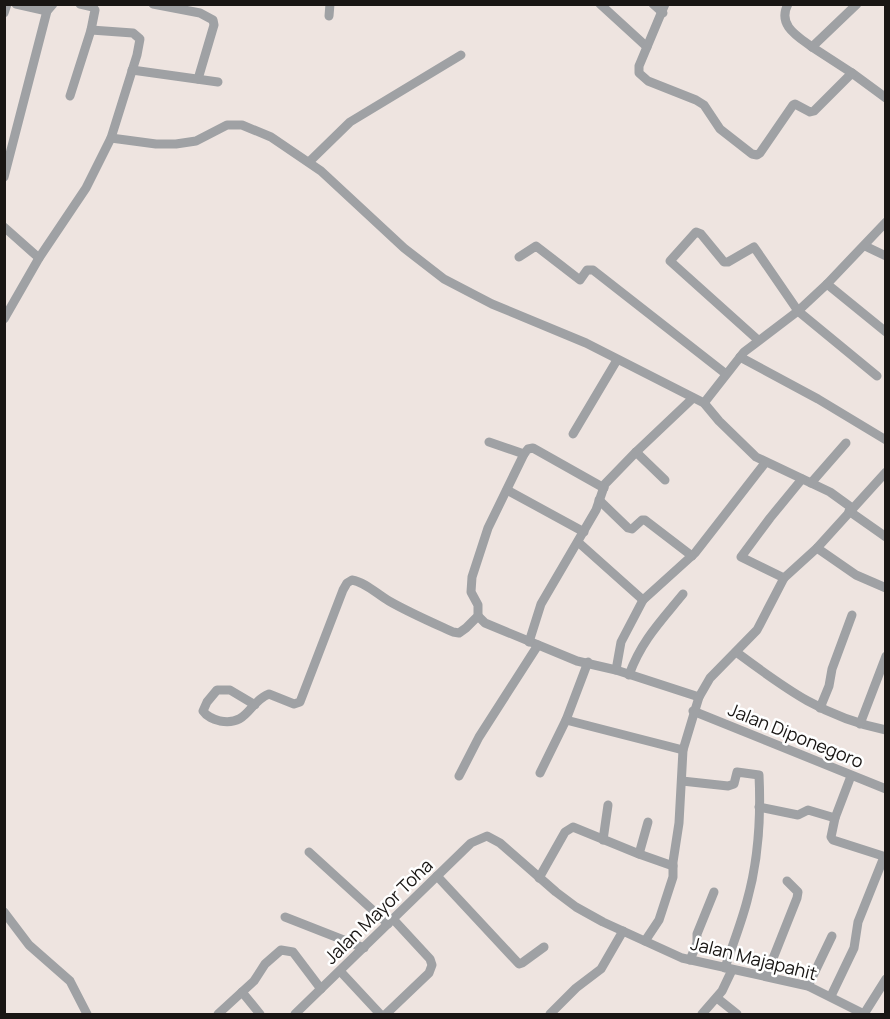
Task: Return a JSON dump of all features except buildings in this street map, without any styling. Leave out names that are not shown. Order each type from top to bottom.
[{"type":"street","points":[[4,13],[7,4]]},
{"type":"street","points":[[4,177],[50,8],[16,4]]},
{"type":"street","points":[[70,96],[95,10],[93,7],[80,4]]},
{"type":"street","points":[[153,4],[200,13],[213,20],[214,25],[198,79]]},
{"type":"street","points":[[329,16],[330,4]]},
{"type":"street","points":[[600,4],[647,47]]},
{"type":"street","points":[[653,4],[664,9],[639,69],[642,77],[704,105],[720,129],[752,154],[757,155],[793,105],[810,112],[814,111],[852,73]]},
{"type":"street","points":[[788,4],[784,14],[786,24],[813,47],[885,98]]},
{"type":"street","points":[[813,47],[857,4]]},
{"type":"street","points":[[4,319],[8,305],[87,188],[111,138],[132,70],[140,39],[137,35],[91,30]]},
{"type":"street","points":[[309,162],[350,122],[461,55]]},
{"type":"street","points":[[132,70],[218,82]]},
{"type":"street","points":[[111,138],[156,144],[176,144],[196,141],[227,125],[242,125],[271,137],[309,162],[404,248],[444,279],[492,304],[586,343],[704,403],[756,457],[830,492],[885,537]]},
{"type":"street","points":[[704,403],[740,357],[758,340],[798,311],[827,284],[885,222]]},
{"type":"street","points":[[4,226],[39,258]]},
{"type":"street","points":[[758,340],[670,261],[696,232],[701,234],[724,262],[754,247],[798,311],[877,376]]},
{"type":"street","points":[[519,257],[536,246],[580,280],[587,270],[593,270],[726,374]]},
{"type":"street","points":[[865,246],[885,256]]},
{"type":"street","points":[[827,284],[885,332]]},
{"type":"street","points":[[740,357],[818,399],[885,440]]},
{"type":"street","points":[[573,434],[617,360]]},
{"type":"street","points":[[459,776],[533,643],[541,604],[584,532],[608,479],[693,398]]},
{"type":"street","points":[[489,442],[524,454]]},
{"type":"street","points":[[784,578],[741,557],[770,518],[846,443]]},
{"type":"street","points":[[604,488],[533,448],[528,449],[488,528],[471,578],[471,592],[478,605],[478,616],[485,623],[578,661],[616,670],[699,697]]},
{"type":"street","points":[[636,452],[665,480]]},
{"type":"street","points":[[616,670],[621,642],[643,600],[692,556],[765,463]]},
{"type":"street","points":[[645,941],[658,920],[673,877],[683,750],[699,697],[710,678],[757,630],[784,578],[817,548],[885,472]]},
{"type":"street","points":[[507,490],[584,532]]},
{"type":"street","points":[[600,500],[628,528],[632,529],[645,520],[692,556]]},
{"type":"street","points":[[578,542],[643,600]]},
{"type":"street","points":[[817,548],[856,575],[885,588]]},
{"type":"street","points":[[255,705],[230,690],[217,690],[203,711],[210,718],[234,722],[241,719],[255,705],[262,697],[269,694],[294,704],[300,702],[343,591],[347,583],[352,580],[364,584],[373,592],[453,632],[462,632],[478,616]]},
{"type":"street","points":[[630,675],[636,657],[647,637],[683,594]]},
{"type":"street","points":[[819,708],[829,686],[831,669],[852,615]]},
{"type":"street","points":[[736,652],[793,694],[819,708],[860,724],[885,730]]},
{"type":"street","points":[[860,724],[885,656]]},
{"type":"street","points":[[540,772],[566,720],[588,663]]},
{"type":"street","name":"Jalan Diponegoro","points":[[693,711],[885,789]]},
{"type":"street","points":[[566,720],[683,750]]},
{"type":"street","points":[[682,781],[728,786],[734,784],[737,772],[757,774],[759,778],[754,872],[728,969],[726,985],[702,1014]]},
{"type":"street","points":[[831,996],[854,948],[858,922],[885,857],[833,840],[831,834],[851,776]]},
{"type":"street","points":[[603,840],[608,805]]},
{"type":"street","points":[[759,807],[798,815],[808,810],[836,818]]},
{"type":"street","points":[[639,854],[648,822]]},
{"type":"street","points":[[539,878],[565,832],[570,828],[576,828],[673,866]]},
{"type":"street","name":"Jalan Majapahit","points":[[487,836],[500,843],[576,907],[623,931],[690,960],[808,986],[864,1014]]},
{"type":"street","name":"Jalan Mayor Toha","points":[[295,1014],[471,843],[487,836]]},
{"type":"street","points":[[309,852],[390,921],[430,959],[432,965],[429,973],[386,1014]]},
{"type":"street","points":[[437,876],[519,964],[544,947]]},
{"type":"street","points":[[766,976],[797,898],[798,892],[788,881]]},
{"type":"street","points":[[690,960],[697,943],[697,934],[714,892]]},
{"type":"street","points":[[4,912],[29,945],[70,981],[87,1014]]},
{"type":"street","points":[[285,917],[364,948]]},
{"type":"street","points":[[550,1014],[576,988],[601,969],[623,931]]},
{"type":"street","points":[[808,986],[832,936]]},
{"type":"street","points":[[218,1014],[254,981],[265,964],[281,950],[286,949],[293,952],[321,989]]},
{"type":"street","points":[[340,971],[380,1014]]},
{"type":"street","points":[[864,1014],[885,979]]},
{"type":"street","points":[[242,992],[260,1014]]},
{"type":"street","points":[[717,998],[737,1014]]}]
